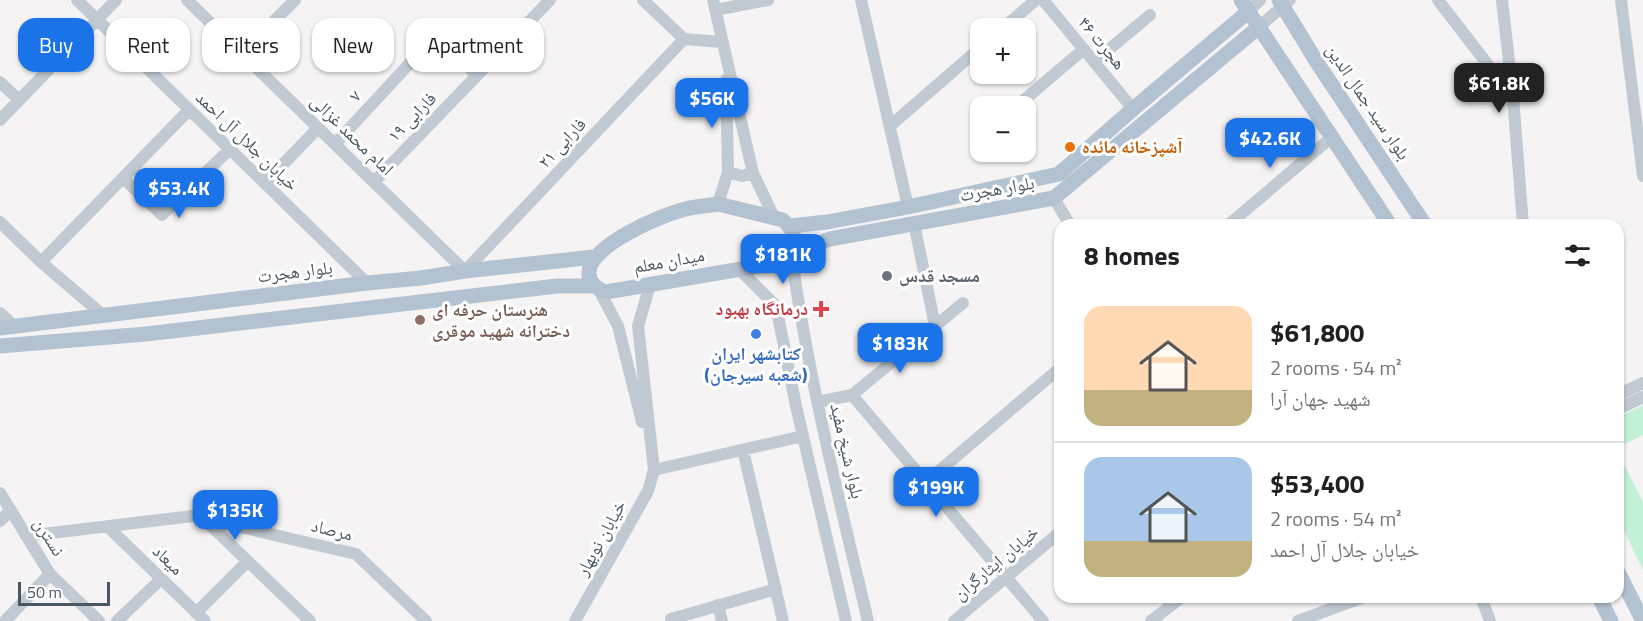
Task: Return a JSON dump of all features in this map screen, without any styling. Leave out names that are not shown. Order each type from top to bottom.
[{"type":"main road","name":"بلوار سید جمال الدین","points":[[1284,2],[1318,64],[1421,219]]},
{"type":"main road","points":[[1250,4],[1260,26],[1386,219]]},
{"type":"main road","name":"بلوار هجرت","points":[[790,226],[827,222],[908,207],[1059,174],[1250,4]]},
{"type":"main road","name":"بلوار هجرت","points":[[791,252],[830,240],[1054,198],[1260,26]]},
{"type":"main road","name":"میدان معلم","points":[[594,257],[621,237],[654,219],[685,209],[718,204],[774,217],[790,226]]},
{"type":"main road","points":[[790,226],[794,234],[791,252]]},
{"type":"main road","name":"میدان معلم","points":[[597,288],[606,292],[776,263],[785,259],[791,252]]},
{"type":"main road","points":[[594,257],[588,271],[597,288]]},
{"type":"main road","name":"بلوار هجرت","points":[[7,328],[594,257]]},
{"type":"main road","points":[[0,346],[146,334],[557,286],[597,288]]},
{"type":"main road","points":[[1624,584],[1643,621]]},
{"type":"main road","points":[[1602,603],[1611,621]]},
{"type":"street","name":"خیابان جلال آل احمد","points":[[77,0],[367,283]]},
{"type":"street","points":[[0,120],[116,0]]},
{"type":"street","name":"امام محمد غزالی","points":[[187,0],[206,18]]},
{"type":"street","points":[[277,18],[295,0]]},
{"type":"street","name":"فارابی ۱۹","points":[[374,182],[550,0]]},
{"type":"street","points":[[643,0],[684,39],[722,42]]},
{"type":"street","points":[[768,0],[714,5],[753,174],[774,217]]},
{"type":"street","points":[[861,0],[908,207]]},
{"type":"street","points":[[1015,18],[1036,0]]},
{"type":"street","name":"هجرت ۴۶","points":[[1043,0],[1133,109]]},
{"type":"street","points":[[1438,0],[1513,97]]},
{"type":"street","points":[[1502,0],[1513,97],[1523,219]]},
{"type":"street","points":[[1621,0],[1643,176]]},
{"type":"street","points":[[1260,26],[1284,2]]},
{"type":"street","points":[[1094,62],[1150,15]]},
{"type":"street","name":"۷","points":[[335,144],[435,36],[477,75]]},
{"type":"street","name":"فارابی ۲۱","points":[[465,271],[684,39]]},
{"type":"street","points":[[1029,96],[1084,49]]},
{"type":"street","points":[[718,204],[728,172],[726,57]]},
{"type":"street","points":[[890,126],[970,57]]},
{"type":"street","name":"امام محمد غزالی","points":[[261,72],[465,271]]},
{"type":"street","points":[[0,82],[20,100]]},
{"type":"street","points":[[41,262],[189,110]]},
{"type":"street","points":[[264,183],[318,128]]},
{"type":"street","points":[[1235,219],[1332,136]]},
{"type":"street","points":[[123,178],[162,215],[230,149]]},
{"type":"street","points":[[728,172],[742,176],[753,174]]},
{"type":"street","points":[[1054,198],[1066,219]]},
{"type":"street","points":[[0,222],[41,262],[104,316]]},
{"type":"street","points":[[914,223],[935,326]]},
{"type":"street","name":"بلوار شیخ مفید","points":[[791,252],[817,402],[868,621]]},
{"type":"street","points":[[739,269],[776,306],[803,436],[846,621]]},
{"type":"street","points":[[650,285],[638,326],[654,470]]},
{"type":"street","points":[[597,288],[618,326],[654,470]]},
{"type":"street","points":[[776,306],[786,300],[798,302]]},
{"type":"street","points":[[817,402],[852,395],[963,303]]},
{"type":"street","points":[[0,313],[7,328]]},
{"type":"street","points":[[618,326],[632,324],[638,326]]},
{"type":"street","points":[[926,482],[1054,373]]},
{"type":"street","points":[[1624,392],[1643,383]]},
{"type":"street","points":[[852,395],[1043,621]]},
{"type":"street","points":[[1624,406],[1643,397]]},
{"type":"street","points":[[654,470],[803,436]]},
{"type":"street","points":[[743,450],[783,621]]},
{"type":"street","name":"خیابان نوبهار","points":[[575,621],[648,491],[654,470]]},
{"type":"street","name":"نسترن","points":[[0,493],[50,574],[99,621]]},
{"type":"street","points":[[0,521],[11,510]]},
{"type":"street","name":"مرصاد","points":[[26,536],[193,516],[204,518],[356,554],[426,621]]},
{"type":"street","points":[[204,518],[310,621]]},
{"type":"street","name":"میعاد","points":[[107,526],[201,617]]},
{"type":"street","name":"خیابان ایثارگران","points":[[954,621],[1054,537]]},
{"type":"street","points":[[201,617],[248,561]]},
{"type":"street","points":[[5,621],[50,574]]},
{"type":"street","points":[[117,621],[161,579]]},
{"type":"street","points":[[671,621],[670,619],[776,589]]},
{"type":"street","points":[[1151,621],[1174,603]]},
{"type":"street","points":[[1299,621],[1348,603]]},
{"type":"street","points":[[1483,603],[1490,621]]},
{"type":"street","points":[[718,605],[722,621]]},
{"type":"green space","points":[[1643,405],[1643,435],[1624,444],[1624,414]]},
{"type":"green space","points":[[1624,464],[1643,502],[1643,570],[1624,530]]},
{"type":"place","name":"آشپزخانه مائده","points":[[1070,147]]},
{"type":"place","name":"مسجد قدس","points":[[887,276]]},
{"type":"place","name":"درمانگاه بهبود","points":[[821,309]]},
{"type":"place","name":"هنرستان حرفه ای دخترانه شهید موقری","points":[[420,320]]},
{"type":"place","name":"کتابشهر ایران (شعبه سیرجان)","points":[[756,334]]}]
